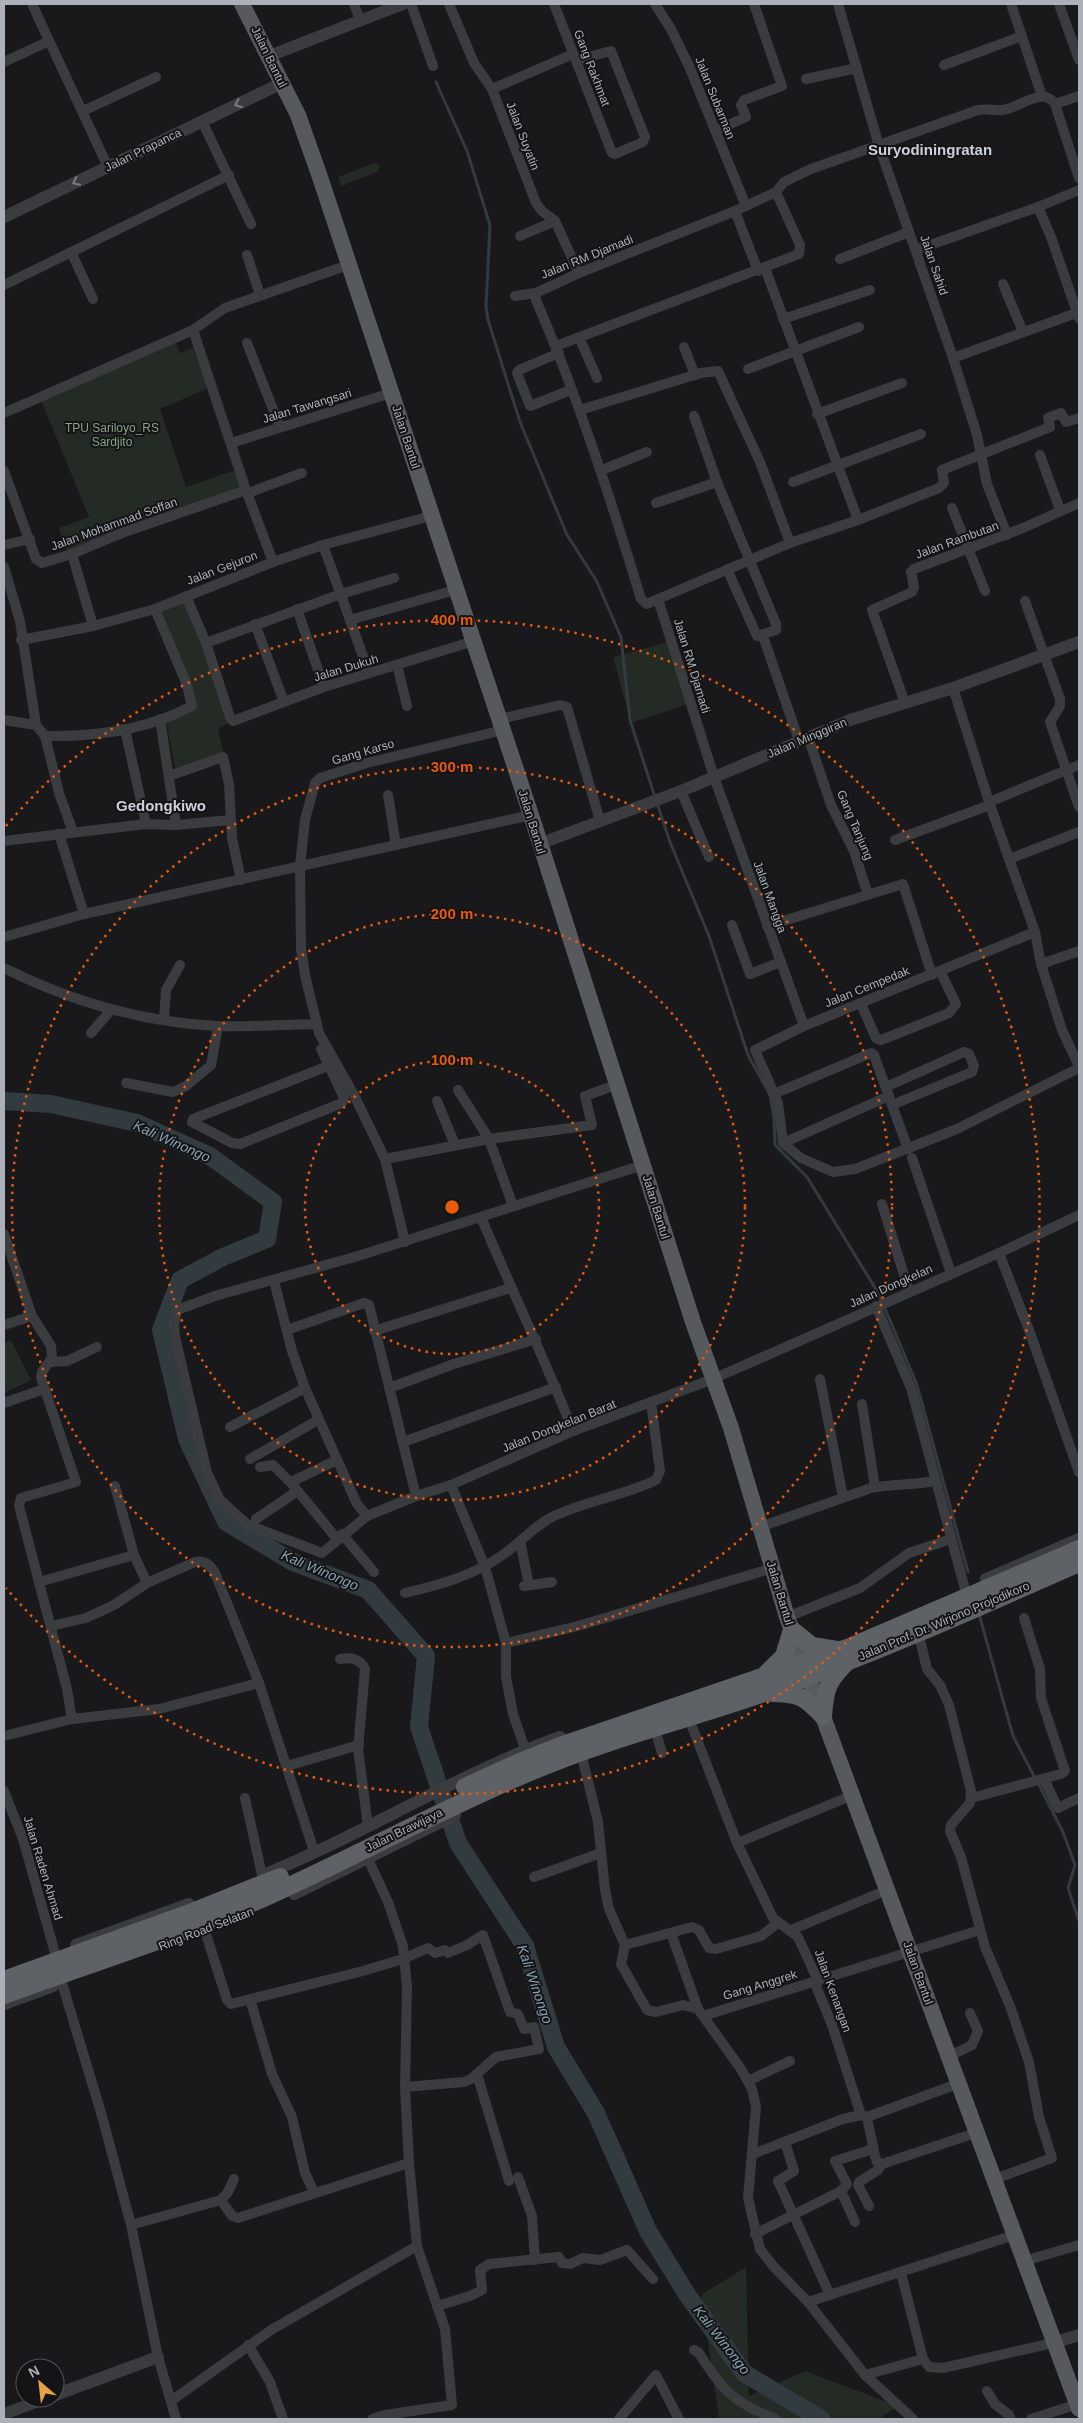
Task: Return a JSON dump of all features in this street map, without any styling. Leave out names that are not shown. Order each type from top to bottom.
[{"type":"highway","name":"Jalan Prof. Dr. Wirjono Projodikoro","points":[[845,1655],[870,1638],[1079,1549]]},
{"type":"highway","name":"Jalan Prof. Dr. Wirjono Projodikoro","points":[[804,1664],[845,1655],[918,1631],[1079,1563]]},
{"type":"highway","points":[[789,1623],[812,1646],[845,1655],[828,1684],[823,1716]]},
{"type":"highway","points":[[789,1623],[784,1656],[762,1686],[800,1696],[808,1700],[823,1716]]},
{"type":"highway","name":"Jalan Brawijaya","points":[[4,1995],[32,1990],[201,1924],[290,1886],[395,1828],[557,1748],[762,1686],[804,1664]]},
{"type":"highway","name":"Jalan Brawijaya","points":[[478,1787],[539,1772],[726,1697]]},
{"type":"highway","name":"Jalan Brawijaya","points":[[4,1980],[188,1914],[267,1883],[395,1828]]},
{"type":"main road","name":"Jalan Bantul","points":[[242,4],[269,56],[305,134],[455,590],[532,815],[539,844],[616,1085],[731,1428],[789,1623],[978,2132],[1053,2343],[1078,2406]]},
{"type":"street","points":[[32,4],[108,167]]},
{"type":"street","points":[[354,4],[360,20]]},
{"type":"street","points":[[269,56],[403,4]]},
{"type":"street","points":[[411,4],[434,66]]},
{"type":"street","name":"Jalan Suyatin","points":[[449,4],[474,63],[492,90],[536,203],[542,211],[555,221],[579,273]]},
{"type":"street","name":"Gang Rakhmat","points":[[554,4],[574,57],[607,142],[612,153],[615,154],[643,142],[645,136],[611,51],[574,57]]},
{"type":"street","name":"Jalan Subarman","points":[[655,4],[671,29],[689,66],[746,206]]},
{"type":"street","points":[[715,130],[746,117],[741,104],[744,100],[782,86],[754,4]]},
{"type":"street","name":"Jalan Sahid","points":[[838,4],[879,146],[953,358],[981,456],[987,484],[1006,535]]},
{"type":"street","points":[[1011,4],[1042,96],[1050,98],[1055,104],[1079,178]]},
{"type":"street","points":[[1059,4],[1079,60]]},
{"type":"street","points":[[944,65],[1022,36]]},
{"type":"street","points":[[4,62],[50,41]]},
{"type":"street","points":[[492,90],[574,57]]},
{"type":"street","points":[[806,79],[857,68]]},
{"type":"street","points":[[83,111],[156,77]]},
{"type":"street","name":"Jalan Prapanca","points":[[4,216],[282,83]]},
{"type":"street","name":"Jalan RM Djamadi","points":[[714,777],[658,599],[647,604],[641,598],[602,470],[557,349],[536,300],[536,293],[579,273],[735,212],[776,192],[784,182],[811,169],[978,110],[1005,110],[1042,96]]},
{"type":"street","points":[[1055,104],[1079,96]]},
{"type":"street","points":[[202,121],[230,175],[251,224]]},
{"type":"street","points":[[4,285],[230,175]]},
{"type":"street","points":[[916,250],[1038,207],[1079,190]]},
{"type":"street","points":[[572,390],[530,406],[516,373],[579,337],[761,270],[801,252],[776,192]]},
{"type":"street","points":[[953,358],[1078,314],[1051,237],[1038,207]]},
{"type":"street","points":[[735,212],[783,319],[858,520]]},
{"type":"street","points":[[520,236],[555,221]]},
{"type":"street","points":[[840,258],[910,232]]},
{"type":"street","points":[[71,252],[93,299]]},
{"type":"street","points":[[247,255],[260,295]]},
{"type":"street","points":[[4,413],[194,330],[221,310],[348,265]]},
{"type":"street","points":[[1003,284],[1023,332]]},
{"type":"street","points":[[783,319],[870,290]]},
{"type":"street","points":[[515,296],[536,293]]},
{"type":"street","points":[[748,369],[859,327]]},
{"type":"street","points":[[194,330],[247,492],[273,562]]},
{"type":"street","points":[[579,337],[597,378]]},
{"type":"street","points":[[247,343],[280,427]]},
{"type":"street","points":[[684,347],[695,375]]},
{"type":"street","points":[[580,410],[713,370],[720,374],[760,462],[790,543]]},
{"type":"street","points":[[817,414],[902,383]]},
{"type":"street","name":"Jalan Tawangsari","points":[[231,443],[391,393]]},
{"type":"street","points":[[658,599],[790,543],[858,520],[939,488],[944,483],[942,470],[1050,427],[1048,418],[1061,413],[1066,422],[1079,418]]},
{"type":"street","points":[[694,416],[717,482],[777,627],[776,630],[763,636]]},
{"type":"street","points":[[793,482],[921,434]]},
{"type":"street","points":[[602,470],[647,452]]},
{"type":"street","points":[[1040,455],[1060,510]]},
{"type":"street","points":[[4,471],[30,539]]},
{"type":"street","name":"Jalan Mohammad Soffan","points":[[4,545],[30,539],[36,559],[40,562],[72,554],[122,533],[302,473]]},
{"type":"street","points":[[656,504],[717,482]]},
{"type":"street","name":"Jalan Rambutan","points":[[905,703],[872,610],[912,592],[914,587],[911,572],[914,569],[967,547],[1006,535],[1079,503]]},
{"type":"street","points":[[952,508],[985,591]]},
{"type":"street","name":"Jalan Gejuron","points":[[21,640],[93,626],[155,609],[273,562],[323,545],[431,516]]},
{"type":"street","points":[[323,545],[369,673]]},
{"type":"street","points":[[72,554],[93,626]]},
{"type":"street","points":[[4,567],[20,621],[21,640],[36,725],[45,736],[59,793],[73,832]]},
{"type":"street","name":"Gang Tanjung","points":[[727,569],[756,634],[759,637],[763,636],[831,805],[854,851],[868,895]]},
{"type":"street","points":[[186,596],[206,643],[341,594],[394,578]]},
{"type":"street","points":[[350,620],[455,590]]},
{"type":"street","points":[[1025,601],[1060,699],[1060,706],[1050,722],[1079,807]]},
{"type":"street","points":[[45,736],[89,736],[125,729],[160,719],[191,707],[192,704],[173,649],[155,609]]},
{"type":"street","points":[[298,609],[324,687]]},
{"type":"street","points":[[255,624],[284,702]]},
{"type":"street","name":"Jalan Dukuh","points":[[206,643],[230,716],[234,721],[324,687],[474,641]]},
{"type":"street","name":"Jalan Minggiran","points":[[539,844],[681,791],[850,720],[953,688],[1079,642]]},
{"type":"street","points":[[397,665],[407,706]]},
{"type":"street","points":[[951,1273],[910,1154],[874,1055],[867,1053],[776,1093],[780,1109],[783,1143],[801,1158],[833,1172],[910,1154],[1079,1067],[1076,1052],[1062,1030],[1041,964],[1035,932],[990,804],[953,688]]},
{"type":"street","points":[[502,725],[560,705],[567,707],[600,821]]},
{"type":"street","points":[[160,719],[176,825]]},
{"type":"street","points":[[4,720],[36,725]]},
{"type":"street","name":"Gang Karso","points":[[300,866],[305,820],[315,783],[320,778],[502,725]]},
{"type":"street","points":[[125,729],[146,824]]},
{"type":"street","points":[[169,776],[223,757],[229,784],[230,820],[241,880]]},
{"type":"street","points":[[895,840],[990,804],[1079,765]]},
{"type":"street","name":"Jalan Mangga","points":[[714,777],[766,926],[804,1026]]},
{"type":"street","points":[[681,791],[708,857]]},
{"type":"street","points":[[388,795],[396,845]]},
{"type":"street","points":[[4,937],[84,914],[532,815]]},
{"type":"street","points":[[4,841],[146,824],[176,825],[230,820]]},
{"type":"street","points":[[1009,859],[1079,832]]},
{"type":"street","points":[[59,834],[84,914]]},
{"type":"street","points":[[300,866],[302,955],[316,1024],[322,1040],[354,1095],[385,1159],[405,1242]]},
{"type":"street","points":[[766,926],[901,884],[905,886],[936,973],[956,1004],[949,1013],[881,1040],[876,1038],[861,1004]]},
{"type":"street","points":[[732,925],[750,974],[781,962]]},
{"type":"street","name":"Jalan Cempedak","points":[[776,1093],[755,1051],[804,1026],[1035,932]]},
{"type":"street","points":[[1041,964],[1079,951]]},
{"type":"street","points":[[164,1020],[166,990],[180,965]]},
{"type":"street","points":[[4,968],[30,981],[112,1010],[164,1020],[218,1026],[316,1024]]},
{"type":"street","points":[[91,1033],[112,1010]]},
{"type":"street","points":[[126,1083],[174,1092],[186,1086],[211,1065],[218,1026]]},
{"type":"street","points":[[322,1040],[319,1045],[344,1099],[320,1112],[238,1144],[232,1143],[192,1122],[194,1119],[328,1066]]},
{"type":"street","points":[[783,1143],[889,1096],[964,1052],[969,1054],[974,1066],[972,1072],[889,1096]]},
{"type":"street","points":[[385,1159],[489,1139],[592,1125],[585,1096],[616,1085]]},
{"type":"street","points":[[458,1090],[489,1139],[513,1206]]},
{"type":"street","points":[[437,1101],[455,1145]]},
{"type":"street","points":[[367,1516],[357,1504],[305,1388],[286,1330],[274,1281],[405,1242],[643,1165]]},
{"type":"street","points":[[882,1204],[909,1291]]},
{"type":"street","name":"Jalan Dongkelan","points":[[713,1379],[909,1291],[999,1254],[1079,1215]]},
{"type":"street","points":[[481,1217],[510,1288],[536,1339],[573,1431]]},
{"type":"street","points":[[4,1234],[32,1316],[51,1346],[53,1355],[51,1362],[41,1374],[76,1482],[29,1494],[21,1498],[19,1502],[27,1542],[67,1690],[72,1719]]},
{"type":"street","points":[[999,1254],[1079,1472]]},
{"type":"street","name":"Jalan Dongkelan Barat","points":[[274,1281],[215,1296],[177,1310],[174,1325],[175,1337],[208,1477],[218,1498],[248,1525],[318,1552],[325,1551],[339,1537],[367,1516],[416,1496],[452,1485],[573,1431],[713,1379]]},
{"type":"street","points":[[374,1331],[510,1288]]},
{"type":"street","points":[[286,1330],[366,1303],[370,1308],[374,1331],[416,1496]]},
{"type":"street","points":[[876,1306],[911,1388],[965,1589]]},
{"type":"street","points":[[5,1322],[32,1316]]},
{"type":"street","points":[[389,1388],[454,1364],[536,1339]]},
{"type":"street","points":[[51,1362],[67,1361],[97,1347]]},
{"type":"street","points":[[820,1379],[844,1497]]},
{"type":"street","points":[[403,1442],[556,1387]]},
{"type":"street","points":[[4,1403],[44,1388]]},
{"type":"street","points":[[230,1426],[305,1388]]},
{"type":"street","points":[[406,1592],[448,1582],[484,1567],[536,1527],[555,1516],[658,1478],[660,1471],[652,1402]]},
{"type":"street","points":[[862,1404],[875,1487]]},
{"type":"street","points":[[250,1459],[318,1420]]},
{"type":"street","points":[[256,1518],[294,1488],[295,1480],[337,1460]]},
{"type":"street","points":[[260,1467],[273,1465],[374,1572]]},
{"type":"street","points":[[760,1527],[875,1487],[935,1481]]},
{"type":"street","points":[[452,1485],[484,1567],[506,1643],[506,1677],[513,1714],[525,1749]]},
{"type":"street","points":[[115,1486],[134,1555],[147,1583]]},
{"type":"street","points":[[789,1623],[860,1588],[909,1553],[951,1539]]},
{"type":"street","points":[[870,1638],[898,1619],[1079,1539]]},
{"type":"street","points":[[520,1541],[526,1585],[552,1582]]},
{"type":"street","points":[[39,1582],[134,1555]]},
{"type":"street","points":[[51,1626],[86,1618],[114,1605],[147,1583],[195,1562],[203,1561],[209,1564],[216,1573],[260,1683],[314,1851]]},
{"type":"street","points":[[506,1643],[578,1626],[772,1568]]},
{"type":"street","points":[[1054,1574],[1079,1571]]},
{"type":"street","points":[[971,1798],[1061,1774],[1065,1771],[1039,1691],[1040,1669],[1024,1618]]},
{"type":"street","points":[[918,1631],[927,1669],[940,1685],[949,1705],[970,1784],[971,1798],[966,1808],[951,1825],[950,1831],[961,1857],[980,1930],[1029,2062],[1039,2117],[1052,2158],[995,2179]]},
{"type":"street","points":[[340,1659],[356,1660],[363,1664],[365,1669],[359,1745],[368,1826]]},
{"type":"street","points":[[4,1736],[72,1719],[159,1709],[260,1683]]},
{"type":"street","points":[[478,1787],[525,1749],[710,1688],[726,1697],[691,1724],[583,1760],[539,1772]]},
{"type":"street","points":[[625,1946],[670,1933],[696,1928],[710,1948],[716,1950],[760,1936],[778,1923],[773,1918],[737,1843],[691,1724]]},
{"type":"street","points":[[656,1736],[662,1753]]},
{"type":"street","points":[[287,1766],[359,1745]]},
{"type":"street","points":[[583,1760],[598,1822],[609,1908],[625,1946],[621,1964],[647,2010],[660,2011],[683,2005],[701,2012]]},
{"type":"street","points":[[1041,1779],[1058,1808],[1079,1798]]},
{"type":"street","name":"Jalan Raden Ahmad","points":[[4,1791],[23,1838],[55,1953]]},
{"type":"street","points":[[737,1843],[853,1795]]},
{"type":"street","points":[[245,1798],[262,1875]]},
{"type":"street","points":[[4,1971],[199,1901],[262,1875],[368,1826],[395,1828]]},
{"type":"street","name":"Ring Road Selatan","points":[[4,2004],[32,1990],[62,1983],[205,1931],[289,1896],[368,1859],[395,1828]]},
{"type":"street","points":[[534,1876],[601,1853]]},
{"type":"street","points":[[368,1859],[396,1921],[403,1946],[403,1959],[408,1987],[405,2087],[409,2164],[418,2246],[445,2329],[452,2405],[372,2419]]},
{"type":"street","points":[[791,1930],[887,1890]]},
{"type":"street","name":"Jalan Kenangan","points":[[778,1923],[791,1930],[802,1944],[818,1981],[816,1986],[832,2025],[864,2116],[877,2162],[882,2164]]},
{"type":"street","name":"Gang Anggrek","points":[[701,2012],[818,1981],[980,1930]]},
{"type":"street","points":[[205,1931],[228,2001],[233,2004],[403,1959],[428,1948],[435,1953],[445,1950],[448,1953],[455,1952],[483,1935],[510,2012],[518,2014],[524,2029],[534,2027],[539,2049],[496,2057],[471,2079],[458,2083],[405,2087]]},
{"type":"street","points":[[670,1933],[701,2012],[748,2081],[756,2107],[748,2198],[760,2249],[774,2267],[808,2302],[865,2375],[913,2419]]},
{"type":"street","points":[[62,1983],[102,2116],[131,2225],[158,2357],[176,2419]]},
{"type":"street","points":[[250,1999],[272,2074],[292,2117],[305,2174],[314,2192]]},
{"type":"street","points":[[950,2056],[972,2045],[978,2031],[970,2013]]},
{"type":"street","points":[[748,2081],[790,2060]]},
{"type":"street","points":[[477,2074],[513,2179],[532,2216],[535,2260]]},
{"type":"street","points":[[753,2154],[843,2119],[864,2116],[960,2083]]},
{"type":"street","points":[[869,2206],[858,2185],[859,2182],[878,2170],[882,2164],[978,2132]]},
{"type":"street","points":[[786,2142],[794,2171],[778,2182],[830,2295]]},
{"type":"street","points":[[755,2234],[841,2191],[847,2184],[835,2161],[873,2149]]},
{"type":"street","points":[[221,2200],[232,2216],[238,2218],[314,2192],[409,2164]]},
{"type":"street","points":[[131,2225],[221,2200],[228,2192],[234,2178]]},
{"type":"street","points":[[841,2191],[855,2222]]},
{"type":"street","points":[[808,2302],[1014,2235]]},
{"type":"street","points":[[1024,2261],[1079,2244]]},
{"type":"street","points":[[171,2401],[248,2345],[418,2246]]},
{"type":"street","points":[[437,2306],[482,2290],[480,2274],[484,2266],[559,2257],[562,2263],[570,2264],[584,2258],[600,2260],[627,2250],[653,2279]]},
{"type":"street","points":[[901,2272],[923,2359],[929,2367],[939,2368],[1053,2343],[1079,2335]]},
{"type":"street","points":[[248,2345],[270,2382],[283,2419]]},
{"type":"street","points":[[694,2350],[698,2352],[720,2384],[736,2400],[775,2419]]},
{"type":"street","points":[[65,2391],[158,2357]]},
{"type":"street","points":[[865,2375],[923,2359]]},
{"type":"street","points":[[623,2417],[656,2375],[679,2419]]},
{"type":"street","points":[[987,2391],[995,2404],[1011,2419]]},
{"type":"street","points":[[1031,2419],[1078,2406]]},
{"type":"street","points":[[4,2414],[20,2408]]},
{"type":"green space","points":[[374,163],[380,166],[377,172],[341,186],[338,177]]},
{"type":"green space","name":"TPU Sariloyo_RS Sardjito","points":[[175,342],[180,353],[193,348],[208,388],[160,409],[186,487],[238,469],[245,488],[67,552],[59,528],[89,517],[41,400]]},
{"type":"green space","points":[[187,600],[230,722],[218,729],[224,755],[176,772],[165,716],[191,707],[184,674],[162,611]]},
{"type":"green space","points":[[671,641],[691,703],[631,723],[613,657]]},
{"type":"green space","points":[[11,1340],[31,1380],[4,1393],[4,1343]]},
{"type":"green space","points":[[746,2267],[749,2396],[805,2371],[898,2406],[879,2419],[719,2419],[701,2295]]},
{"type":"waterway","points":[[436,82],[467,151],[490,225],[486,306],[488,320],[520,422],[567,535],[596,580],[621,637],[630,720],[655,797]]},
{"type":"waterway","points":[[657,803],[670,842],[709,936],[748,1055],[770,1095],[774,1118],[775,1145],[807,1177],[877,1291],[917,1385],[968,1572]]},
{"type":"waterway","name":"Kali Winongo","points":[[4,1101],[51,1104],[137,1123],[210,1156],[273,1202],[267,1239],[223,1257],[180,1280],[161,1330],[187,1439],[226,1522],[293,1562],[368,1590],[426,1656],[419,1727],[458,1843],[525,1946],[556,2047],[596,2113],[648,2231],[688,2296],[744,2373],[821,2419]]},
{"type":"waterway","points":[[979,1614],[1013,1736],[1035,1778]]},
{"type":"waterway","points":[[1038,1783],[1063,1832],[1075,1865],[1068,1888],[1079,1921]]},
{"type":"district","name":"Suryodiningratan","points":[[930,149]]},
{"type":"district","name":"Gedongkiwo","points":[[161,805]]}]
